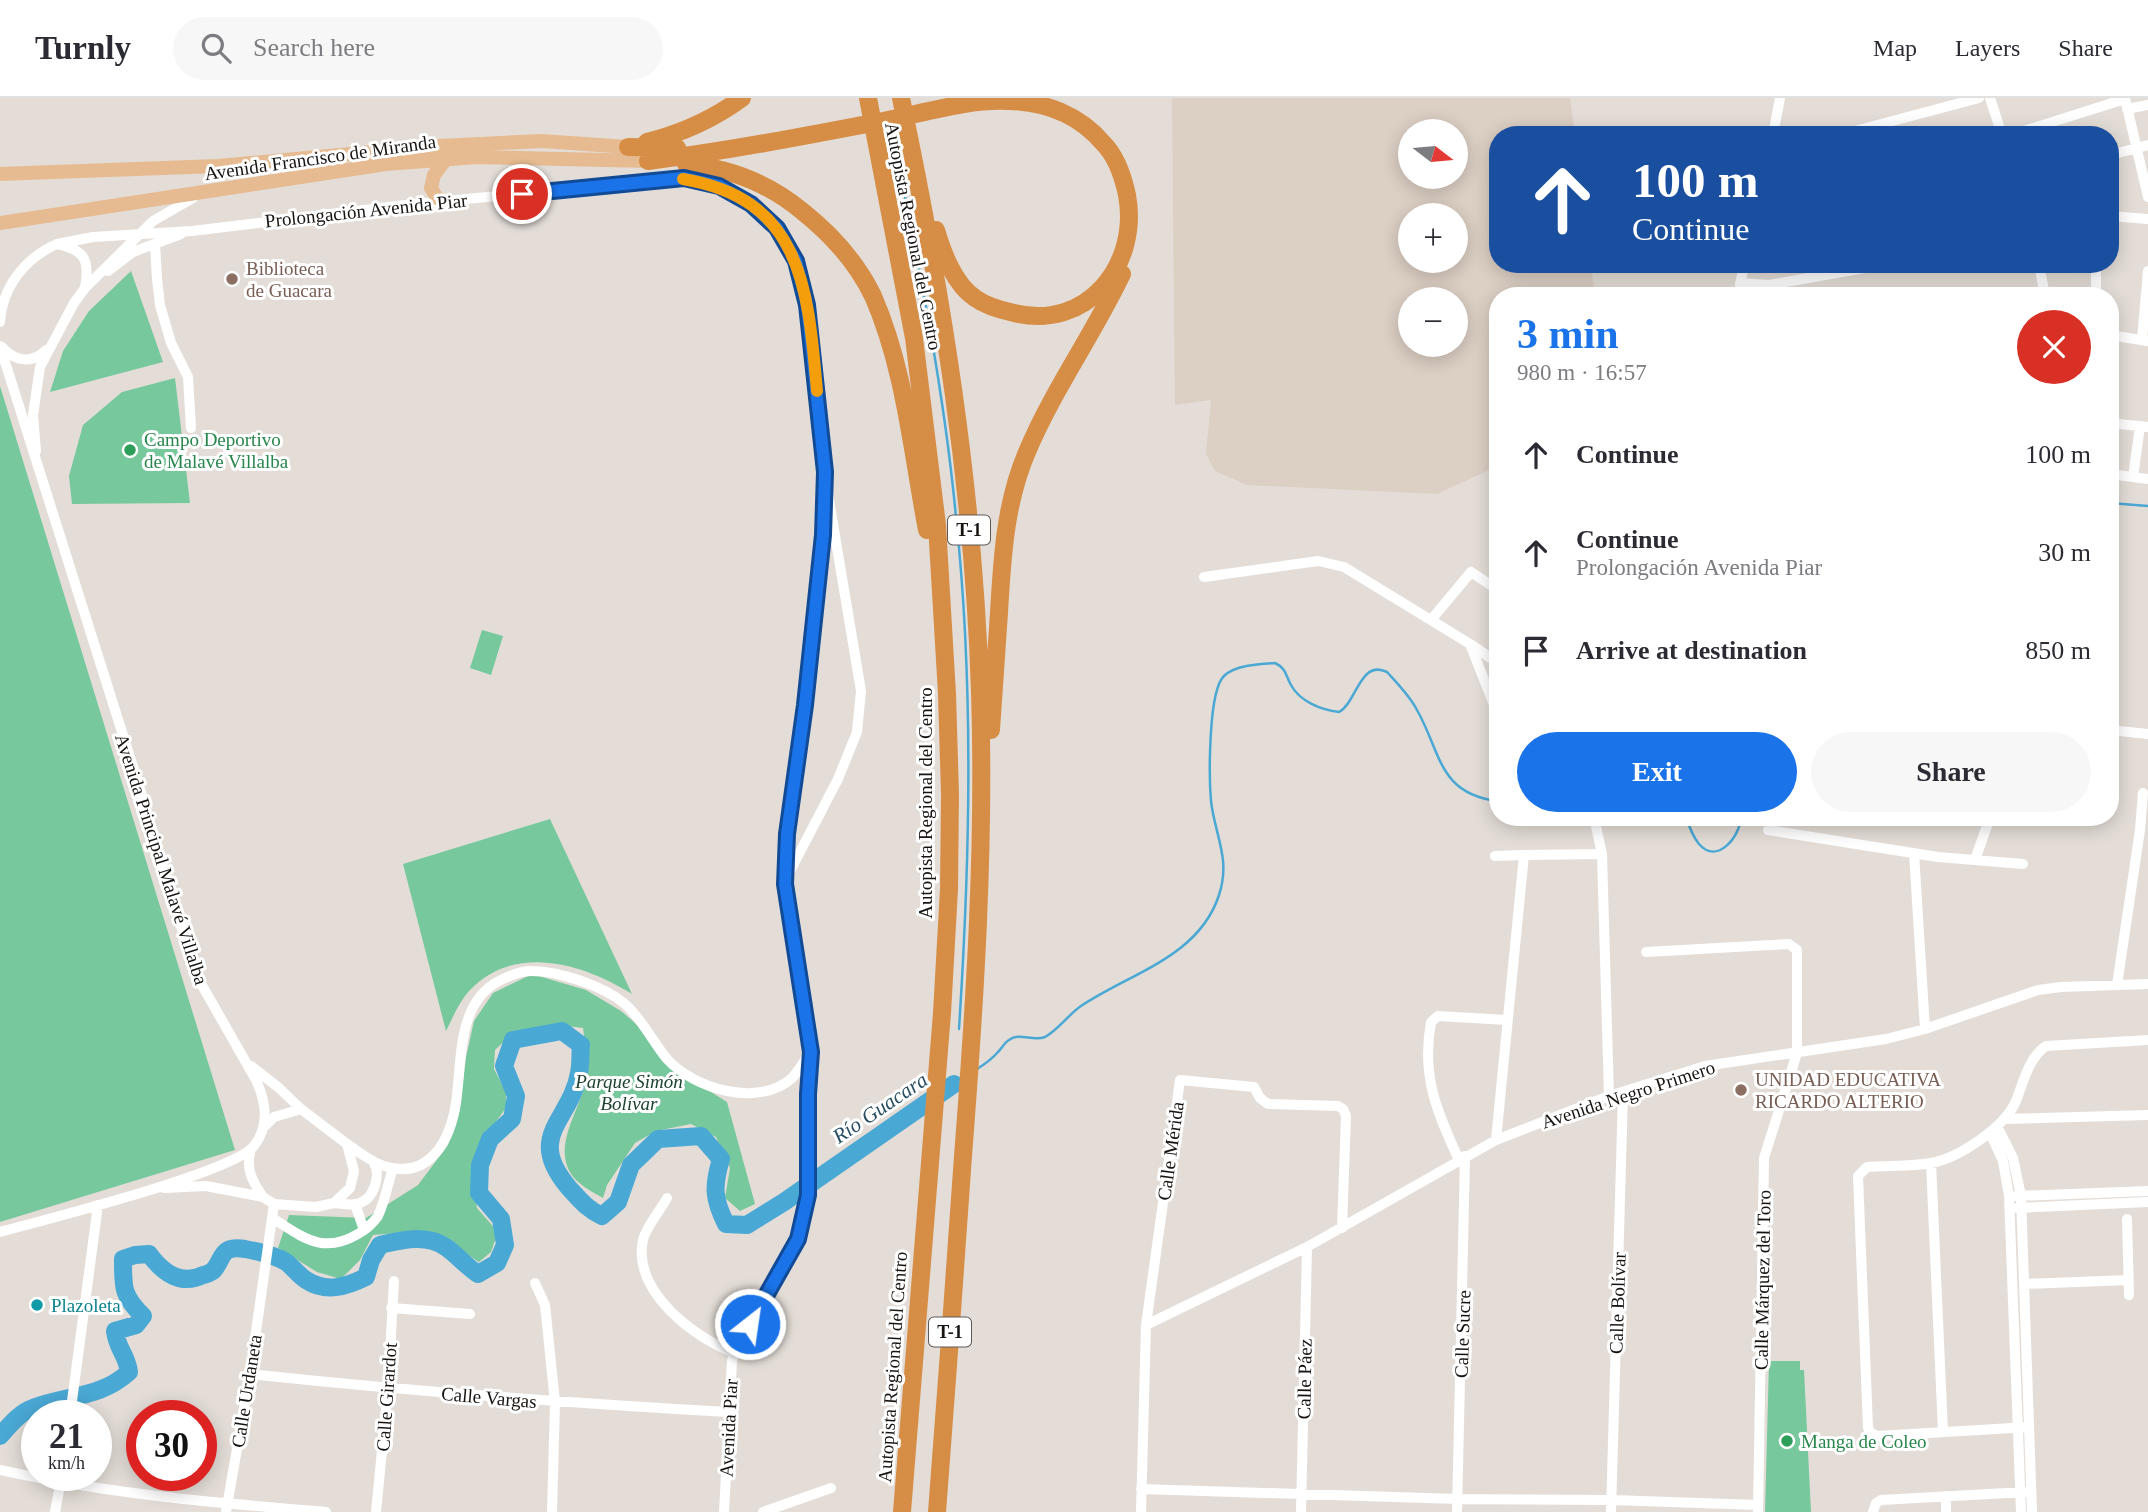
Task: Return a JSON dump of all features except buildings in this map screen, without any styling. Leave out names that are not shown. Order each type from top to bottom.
[{"type":"highway","points":[[628,147],[675,135],[712,119],[741,98]]},
{"type":"highway","name":"Autopista Regional del Centro","points":[[868,98],[917,364],[937,525],[950,794],[949,889],[942,1013],[902,1512]]},
{"type":"highway","name":"Autopista Regional del Centro","points":[[901,98],[949,349],[964,470],[980,690],[979,921],[937,1512]]},
{"type":"highway","points":[[628,147],[679,148],[719,142],[948,98]]},
{"type":"highway","points":[[979,921],[988,880],[988,797],[1002,568],[1014,487],[1038,429],[1110,300],[1127,264],[1135,226],[1132,187],[1118,151],[1091,120],[1066,103],[1050,98]]},
{"type":"highway","points":[[648,161],[719,152],[984,102],[1008,100],[1053,108],[1074,118],[1105,144],[1117,162],[1125,184],[1130,226],[1126,247],[1111,277],[1085,302],[1052,316],[1034,317],[998,310],[973,297],[957,279],[941,248],[910,142]]},
{"type":"highway","points":[[648,161],[714,166],[745,176],[783,195],[818,223],[850,258],[863,279],[873,297],[893,354],[906,413],[931,550],[947,694]]},
{"type":"main road","name":"Avenida Francisco de Miranda","points":[[0,174],[218,166],[439,146],[541,141],[628,147]]},
{"type":"main road","name":"Avenida Francisco de Miranda","points":[[0,223],[386,164],[477,157],[648,161]]},
{"type":"main road","points":[[444,201],[436,198],[431,188],[434,175],[445,160]]},
{"type":"street","points":[[1775,126],[1780,98]]},
{"type":"street","points":[[1874,126],[1979,98]]},
{"type":"street","points":[[1990,98],[1999,126]]},
{"type":"street","points":[[2042,126],[2126,102],[2148,105]]},
{"type":"street","points":[[2126,102],[2143,146],[2148,197]]},
{"type":"street","points":[[2119,153],[2143,146]]},
{"type":"street","name":"Prolongación Avenida Piar","points":[[192,230],[444,201],[684,178],[719,186],[751,204],[777,228],[796,261],[807,305],[825,472],[861,691],[857,732],[838,779],[785,884],[811,1052],[808,1158]]},
{"type":"street","points":[[38,472],[33,415],[35,388],[40,367],[74,303],[85,288],[164,212],[221,189]]},
{"type":"street","points":[[2119,217],[2148,219]]},
{"type":"street","points":[[0,322],[10,284],[34,258],[57,244],[141,232],[192,230]]},
{"type":"street","points":[[85,288],[133,252],[192,230]]},
{"type":"street","points":[[57,244],[79,252],[86,261],[88,273],[85,288]]},
{"type":"street","points":[[155,244],[160,305],[171,343],[188,377],[191,428]]},
{"type":"street","points":[[2119,336],[2145,340],[2148,271]]},
{"type":"street","points":[[1740,287],[1742,273]]},
{"type":"street","points":[[1740,284],[1769,285],[1836,273]]},
{"type":"street","points":[[0,345],[9,355],[30,360],[40,356],[54,340]]},
{"type":"street","name":"Avenida Principal Malavé Villalba","points":[[0,345],[141,792],[195,973],[262,1095],[265,1118],[251,1149]]},
{"type":"street","points":[[2119,424],[2144,426],[2133,477]]},
{"type":"street","name":"Prolongación Avenida Piar","points":[[787,877],[787,834],[805,705],[823,535],[825,472]]},
{"type":"street","points":[[2119,475],[2148,478]]},
{"type":"street","points":[[1204,577],[1318,562],[1343,567],[1489,657]]},
{"type":"street","points":[[1431,620],[1471,572],[1489,585]]},
{"type":"street","points":[[1470,644],[1489,692]]},
{"type":"street","points":[[2119,731],[2148,734]]},
{"type":"street","points":[[2117,985],[2144,830],[2143,793]]},
{"type":"street","points":[[1596,826],[1602,854],[1609,1096]]},
{"type":"street","points":[[1975,860],[1987,826]]},
{"type":"street","points":[[1768,830],[1914,853],[2023,864]]},
{"type":"street","points":[[1914,853],[1925,1029]]},
{"type":"street","points":[[1495,856],[1602,854]]},
{"type":"street","points":[[1496,1140],[1524,855]]},
{"type":"street","name":"Calle Márquez del Toro","points":[[1646,952],[1789,944],[1797,950],[1797,1053],[1763,1158],[1758,1508]]},
{"type":"street","points":[[245,1061],[300,1109],[347,1144],[373,1161],[393,1168],[417,1166],[427,1162],[445,1142],[456,1107],[458,1072],[466,1028],[477,1000],[494,983],[515,973],[532,971],[568,978],[605,991],[626,1005],[680,1072],[709,1087],[744,1094],[774,1088],[793,1078],[811,1052]]},
{"type":"street","name":"Avenida Negro Primero","points":[[1146,1325],[1307,1247],[1496,1140],[1609,1096],[1705,1066],[1886,1039],[1925,1029],[2038,990],[2148,984]]},
{"type":"street","points":[[1462,1158],[1438,1115],[1430,1087],[1428,1068],[1431,1022],[1438,1016],[1507,1020]]},
{"type":"street","points":[[2023,1427],[1878,1436],[1871,1433],[1868,1428],[1858,1175],[1867,1167],[1931,1163],[1953,1155],[1997,1126],[2012,1110],[2036,1053],[2046,1046],[2148,1040]]},
{"type":"street","points":[[793,1078],[801,1082],[808,1094]]},
{"type":"street","name":"Calle Mérida","points":[[1141,1512],[1146,1325],[1180,1080],[1254,1087],[1260,1098],[1268,1104],[1338,1106],[1343,1110],[1346,1116],[1342,1228]]},
{"type":"street","name":"Calle Bolívar","points":[[1611,1512],[1623,1093]]},
{"type":"street","points":[[262,1129],[274,1117],[300,1109]]},
{"type":"street","points":[[1997,1126],[2148,1115]]},
{"type":"street","points":[[1997,1126],[2009,1196],[2015,1208],[2024,1284],[2023,1427]]},
{"type":"street","points":[[1997,1126],[2013,1158],[2021,1196],[2015,1208],[2026,1492],[2032,1512]]},
{"type":"street","points":[[334,1203],[354,1179],[355,1171],[347,1144]]},
{"type":"street","points":[[251,1149],[248,1160],[251,1180],[263,1197],[274,1205],[316,1207],[334,1203],[355,1204],[368,1197],[375,1184],[377,1173],[373,1161]]},
{"type":"street","points":[[0,1233],[231,1162],[251,1149]]},
{"type":"street","name":"Avenida Piar","points":[[724,1512],[730,1378],[735,1353],[798,1239],[808,1195],[808,1158]]},
{"type":"street","name":"Calle Sucre","points":[[1457,1512],[1462,1158]]},
{"type":"street","points":[[1931,1163],[1942,1432]]},
{"type":"street","points":[[272,1221],[323,1244],[341,1243],[365,1230],[377,1217],[393,1168]]},
{"type":"street","points":[[153,1188],[206,1186],[263,1197]]},
{"type":"street","points":[[2009,1196],[2148,1191]]},
{"type":"street","points":[[667,1198],[643,1238],[642,1259],[646,1280],[657,1297],[687,1325],[714,1345],[735,1353]]},
{"type":"street","points":[[2015,1208],[2148,1202]]},
{"type":"street","points":[[355,1204],[365,1230]]},
{"type":"street","points":[[71,1400],[98,1205]]},
{"type":"street","name":"Calle Urdaneta","points":[[227,1508],[250,1374],[274,1205]]},
{"type":"street","points":[[2127,1219],[2129,1295]]},
{"type":"street","name":"Calle Páez","points":[[1301,1512],[1307,1247]]},
{"type":"street","points":[[2024,1284],[2128,1280]]},
{"type":"street","name":"Calle Girardot","points":[[376,1512],[388,1389],[394,1281]]},
{"type":"street","points":[[535,1283],[545,1306],[555,1402],[552,1512]]},
{"type":"street","points":[[391,1308],[470,1314]]},
{"type":"street","name":"Calle Vargas","points":[[250,1374],[388,1389],[728,1412]]},
{"type":"street","points":[[0,1470],[21,1473]]},
{"type":"street","points":[[763,1512],[831,1488]]},
{"type":"street","points":[[112,1489],[227,1508],[326,1512]]},
{"type":"street","points":[[1141,1489],[1457,1499],[1612,1500],[1758,1508]]},
{"type":"street","points":[[55,1512],[59,1491]]},
{"type":"street","points":[[1873,1512],[1876,1503],[1881,1500],[2026,1492]]},
{"type":"street","points":[[2021,1512],[2026,1492]]},
{"type":"street","points":[[1946,1496],[1946,1512]]},
{"type":"shaded area","points":[[1172,98],[1570,98],[1574,126],[1489,126],[1489,273],[1592,273],[1594,287],[1489,287],[1489,470],[1437,494],[1247,485],[1215,471],[1206,454],[1211,400],[1175,405]]},
{"type":"green space","points":[[131,271],[163,362],[50,392],[63,351],[89,311]]},
{"type":"green space","name":"Campo Deportivo de Malavé Villalba","points":[[175,378],[190,503],[72,504],[69,476],[83,425],[122,392]]},
{"type":"green space","points":[[0,386],[235,1150],[0,1222]]},
{"type":"green space","points":[[482,630],[503,636],[491,675],[470,668]]},
{"type":"green space","points":[[550,819],[632,994],[593,974],[572,967],[529,962],[508,966],[489,975],[471,989],[460,1003],[446,1031],[403,864]]},
{"type":"green space","name":"Parque Simón Bolívar","points":[[532,974],[586,990],[621,1011],[641,1028],[666,1064],[727,1102],[755,1204],[740,1211],[725,1198],[730,1168],[716,1137],[691,1124],[656,1131],[635,1143],[607,1185],[603,1198],[576,1180],[565,1158],[565,1146],[584,1088],[586,1051],[583,1028],[566,1026],[514,1032],[495,1050],[494,1069],[506,1092],[506,1108],[478,1146],[472,1165],[477,1208],[498,1232],[491,1252],[479,1262],[427,1231],[373,1235],[360,1260],[341,1279],[317,1272],[278,1248],[289,1215],[366,1218],[418,1185],[448,1145],[461,1098],[474,1021],[493,993]]},
{"type":"green space","name":"Manga de Coleo","points":[[1769,1361],[1800,1361],[1800,1370],[1804,1370],[1811,1512],[1765,1512]]},
{"type":"waterway","points":[[894,141],[938,375],[962,581],[968,709],[968,837],[959,1029]]},
{"type":"waterway","name":"Río Guacara","points":[[2119,504],[2148,506]]},
{"type":"waterway","name":"Río Guacara","points":[[977,1069],[1009,1040],[1017,1037],[1045,1037],[1081,1006],[1161,961],[1196,934],[1209,916],[1219,895],[1223,870],[1211,801],[1212,716],[1219,685],[1224,676],[1234,669],[1275,663],[1284,670],[1300,696],[1319,707],[1339,712],[1365,676],[1371,671],[1387,672],[1414,705],[1444,769],[1452,780],[1463,790],[1489,799]]},
{"type":"waterway","name":"Río Guacara","points":[[1690,826],[1699,844],[1706,850],[1713,851],[1726,846],[1740,826]]},
{"type":"waterway","name":"Río Guacara","points":[[0,1436],[28,1410],[107,1387],[129,1372],[115,1331],[136,1325],[143,1316],[127,1297],[123,1259],[149,1254],[166,1272],[187,1279],[212,1271],[226,1251],[245,1249],[282,1260],[306,1280],[328,1287],[344,1286],[366,1277],[371,1260],[380,1245],[406,1240],[423,1239],[439,1243],[478,1274],[497,1263],[505,1245],[501,1219],[479,1193],[480,1165],[490,1139],[512,1119],[516,1096],[504,1066],[513,1040],[562,1031],[581,1045],[580,1070],[568,1104],[554,1129],[550,1154],[556,1170],[569,1188],[588,1207],[602,1216],[618,1202],[631,1165],[658,1139],[701,1136],[721,1159],[716,1192],[726,1224],[747,1225],[954,1084]]},
{"type":"waterway","name":"Río Guacara","points":[[954,1084],[960,1080]]},
{"type":"slow traffic","points":[[683,179],[719,186],[751,204],[777,228],[796,261],[802,283],[817,391]]},
{"type":"place","name":"Biblioteca de Guacara","points":[[232,279]]},
{"type":"place","name":"Campo Deportivo de Malavé Villalba","points":[[130,450]]},
{"type":"place","name":"UNIDAD EDUCATIVA RICARDO ALTERIO","points":[[1741,1090]]},
{"type":"place","name":"Plazoleta","points":[[37,1305]]},
{"type":"place","name":"Manga de Coleo","points":[[1787,1441]]},
{"type":"route","points":[[522,194],[684,178],[719,186],[751,204],[777,228],[796,261],[807,305],[825,472],[823,535],[805,705],[787,834],[785,884],[811,1052],[808,1094],[808,1195],[798,1239],[750,1324]]}]
